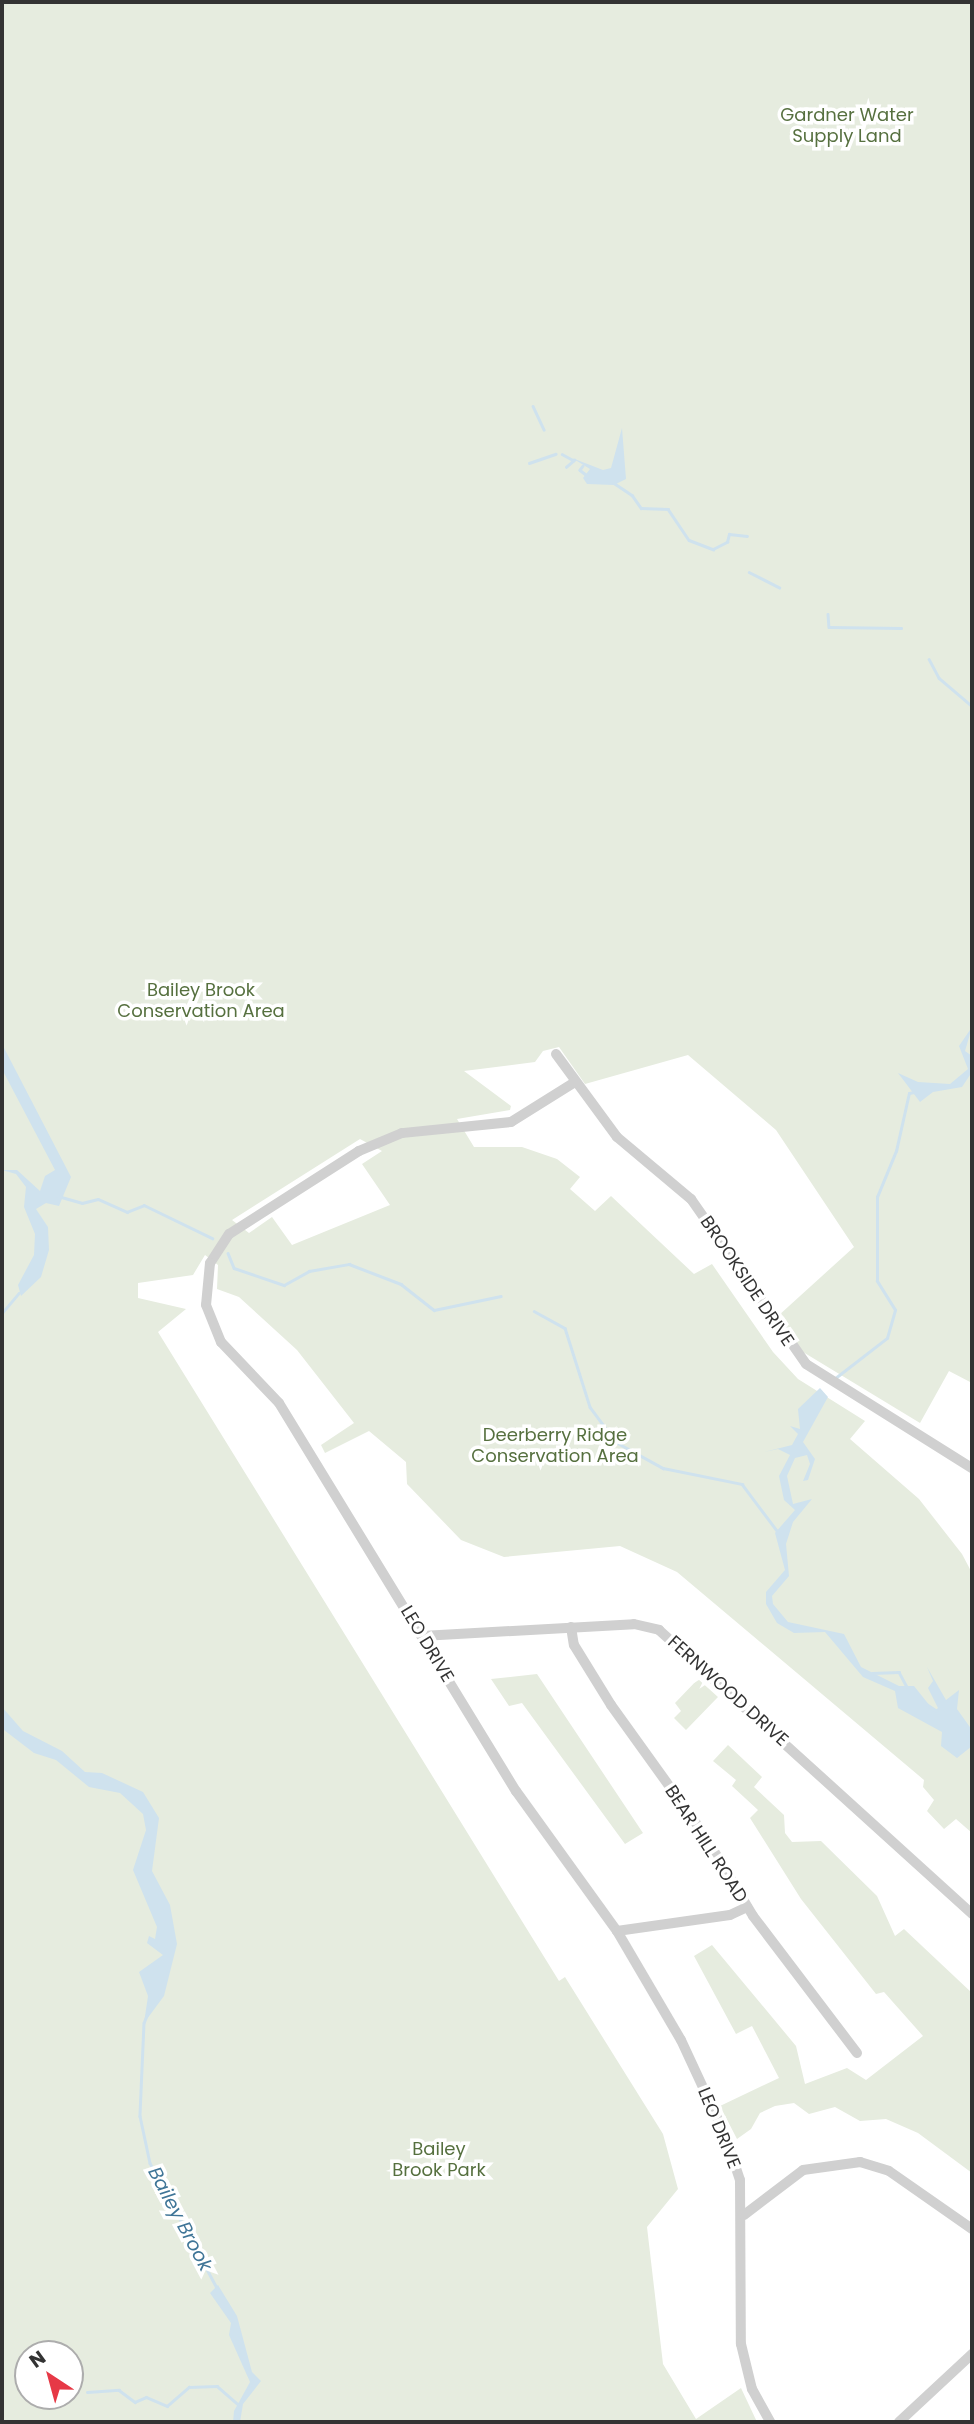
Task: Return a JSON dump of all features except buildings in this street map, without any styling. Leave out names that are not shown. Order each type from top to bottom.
[{"type":"street","name":"BROOKSIDE DRIVE","points":[[556,1054],[623,1143],[691,1199],[786,1342],[821,1376],[972,1468]]},
{"type":"street","name":"LEO DRIVE","points":[[575,1082],[511,1122],[402,1133],[369,1145],[235,1228],[208,1271],[205,1297],[214,1330],[279,1403],[516,1791],[617,1931],[673,2026],[718,2118],[740,2180],[744,2215],[741,2344],[752,2389],[770,2422]]},
{"type":"street","name":"FERNWOOD DRIVE","points":[[422,1636],[639,1625],[668,1636],[972,1914]]},
{"type":"street","name":"BEAR HILL ROAD","points":[[571,1627],[574,1645],[605,1697],[705,1836],[747,1907],[857,2053]]},
{"type":"street","points":[[617,1931],[730,1915],[747,1907]]},
{"type":"street","points":[[744,2215],[803,2170],[860,2162],[898,2176],[972,2229]]},
{"type":"street","points":[[899,2422],[972,2354]]},
{"type":"green space","points":[[2,2],[972,2],[972,1383],[949,1371],[920,1423],[803,1352],[778,1316],[854,1247],[776,1130],[688,1055],[585,1084],[559,1047],[543,1051],[535,1062],[464,1071],[511,1106],[510,1110],[457,1119],[474,1147],[522,1147],[557,1159],[580,1177],[570,1189],[595,1211],[611,1196],[694,1274],[712,1264],[773,1352],[798,1379],[865,1421],[850,1439],[919,1499],[962,1554],[972,1573],[972,1833],[956,1819],[944,1829],[927,1811],[934,1800],[923,1787],[924,1780],[677,1572],[620,1546],[504,1557],[461,1540],[407,1484],[406,1462],[369,1431],[325,1453],[321,1445],[354,1423],[297,1350],[239,1297],[217,1289],[218,1265],[205,1255],[193,1275],[138,1283],[138,1298],[186,1309],[158,1332],[559,1981],[565,1977],[663,2134],[678,2189],[647,2227],[663,2364],[696,2419],[741,2388],[757,2422],[2,2422]],"holes":[[[360,1139],[382,1151],[362,1164],[390,1205],[292,1245],[272,1217],[249,1233],[232,1220]]]},
{"type":"green space","points":[[537,1674],[643,1833],[625,1844],[522,1703],[509,1706],[491,1679]]},
{"type":"green space","points":[[698,1679],[718,1697],[686,1730],[674,1718],[681,1711],[675,1703]]},
{"type":"green space","points":[[728,1745],[762,1777],[754,1787],[784,1815],[785,1833],[792,1842],[821,1841],[877,1896],[895,1936],[904,1929],[972,1993],[972,2173],[918,2133],[886,2119],[860,2121],[835,2107],[809,2114],[794,2103],[775,2106],[760,2113],[751,2129],[737,2139],[720,2106],[779,2078],[752,2026],[736,2034],[694,1956],[712,1945],[796,2046],[805,2084],[847,2068],[866,2080],[923,2036],[884,1992],[876,1994],[801,1899],[750,1818],[758,1810],[732,1786],[736,1780],[713,1761]]},
{"type":"water","points":[[622,428],[626,479],[614,485],[587,484],[583,478],[590,469],[572,458],[603,470],[611,468]]},
{"type":"water","points":[[972,1027],[965,1051],[972,1056],[972,1072],[962,1087],[933,1092],[920,1102],[898,1073],[918,1082],[950,1084],[968,1069],[959,1046]]},
{"type":"water","points":[[2,1044],[71,1177],[59,1206],[46,1203],[36,1209],[48,1227],[49,1250],[41,1277],[21,1296],[18,1285],[34,1255],[35,1234],[24,1207],[26,1187],[16,1174],[2,1170],[17,1170],[40,1191],[45,1176],[55,1170],[4,1073]]},
{"type":"water","points":[[820,1388],[828,1397],[803,1442],[815,1459],[808,1480],[803,1481],[810,1464],[807,1455],[795,1458],[787,1476],[793,1504],[812,1499],[793,1522],[786,1544],[789,1576],[772,1596],[773,1604],[788,1622],[844,1634],[861,1667],[899,1686],[914,1686],[934,1711],[938,1708],[928,1688],[933,1681],[927,1667],[946,1700],[959,1690],[957,1709],[972,1730],[972,1746],[957,1758],[941,1746],[942,1732],[898,1708],[895,1691],[863,1677],[825,1632],[794,1633],[777,1623],[766,1604],[766,1592],[785,1570],[775,1533],[795,1510],[784,1500],[779,1476],[790,1455],[778,1449],[764,1452],[792,1445],[798,1434],[790,1426],[800,1429],[798,1409]]},
{"type":"water","points":[[2,1707],[23,1731],[62,1751],[85,1772],[102,1773],[143,1792],[159,1818],[152,1871],[170,1905],[177,1944],[164,1996],[144,2023],[148,1996],[139,1972],[163,1955],[147,1943],[149,1936],[155,1939],[157,1927],[133,1870],[146,1830],[143,1814],[120,1793],[89,1787],[56,1760],[34,1753],[4,1730]]},
{"type":"water","points":[[218,2285],[237,2316],[252,2372],[261,2381],[243,2404],[240,2422],[233,2422],[234,2411],[250,2382],[229,2335],[231,2323],[210,2293]]},
{"type":"waterway","points":[[533,406],[544,430]]},
{"type":"waterway","points":[[529,463],[555,454]]},
{"type":"waterway","points":[[562,454],[573,460]]},
{"type":"waterway","points":[[566,467],[574,460]]},
{"type":"waterway","points":[[583,466],[580,470],[589,477]]},
{"type":"waterway","points":[[614,483],[632,495],[641,508],[668,509],[689,540],[713,549],[727,542],[729,534],[747,536]]},
{"type":"waterway","points":[[749,572],[779,587]]},
{"type":"waterway","points":[[828,614],[829,627],[901,628]]},
{"type":"waterway","points":[[929,659],[939,678],[972,706]]},
{"type":"waterway","points":[[834,1379],[887,1338],[895,1310],[877,1281],[877,1197],[896,1151],[909,1093],[914,1092]]},
{"type":"waterway","points":[[58,1196],[82,1203],[98,1199],[127,1212],[144,1205],[212,1238]]},
{"type":"waterway","points":[[228,1253],[234,1268],[284,1285],[309,1271],[349,1264],[401,1284],[434,1310],[501,1296]]},
{"type":"waterway","name":"Bailey Brook","points":[[2,1313],[19,1293]]},
{"type":"waterway","points":[[534,1311],[565,1328],[590,1407],[616,1442],[663,1468],[742,1484],[778,1532]]},
{"type":"waterway","points":[[872,1673],[899,1672],[907,1687]]},
{"type":"waterway","points":[[925,1703],[937,1711]]},
{"type":"waterway","name":"Bailey Brook","points":[[151,2006],[144,2023],[140,2116],[150,2163],[217,2288]]},
{"type":"waterway","points":[[87,2392],[119,2390],[135,2402],[146,2397],[167,2406],[189,2387],[217,2386],[238,2404]]},
{"type":"park label","name":"Gardner Water Supply Land","points":[[847,126]]},
{"type":"park label","name":"Bailey Brook Conservation Area","points":[[201,1002]]},
{"type":"park label","name":"Deerberry Ridge Conservation Area","points":[[555,1446]]},
{"type":"park label","name":"Bailey Brook Park","points":[[439,2160]]}]
